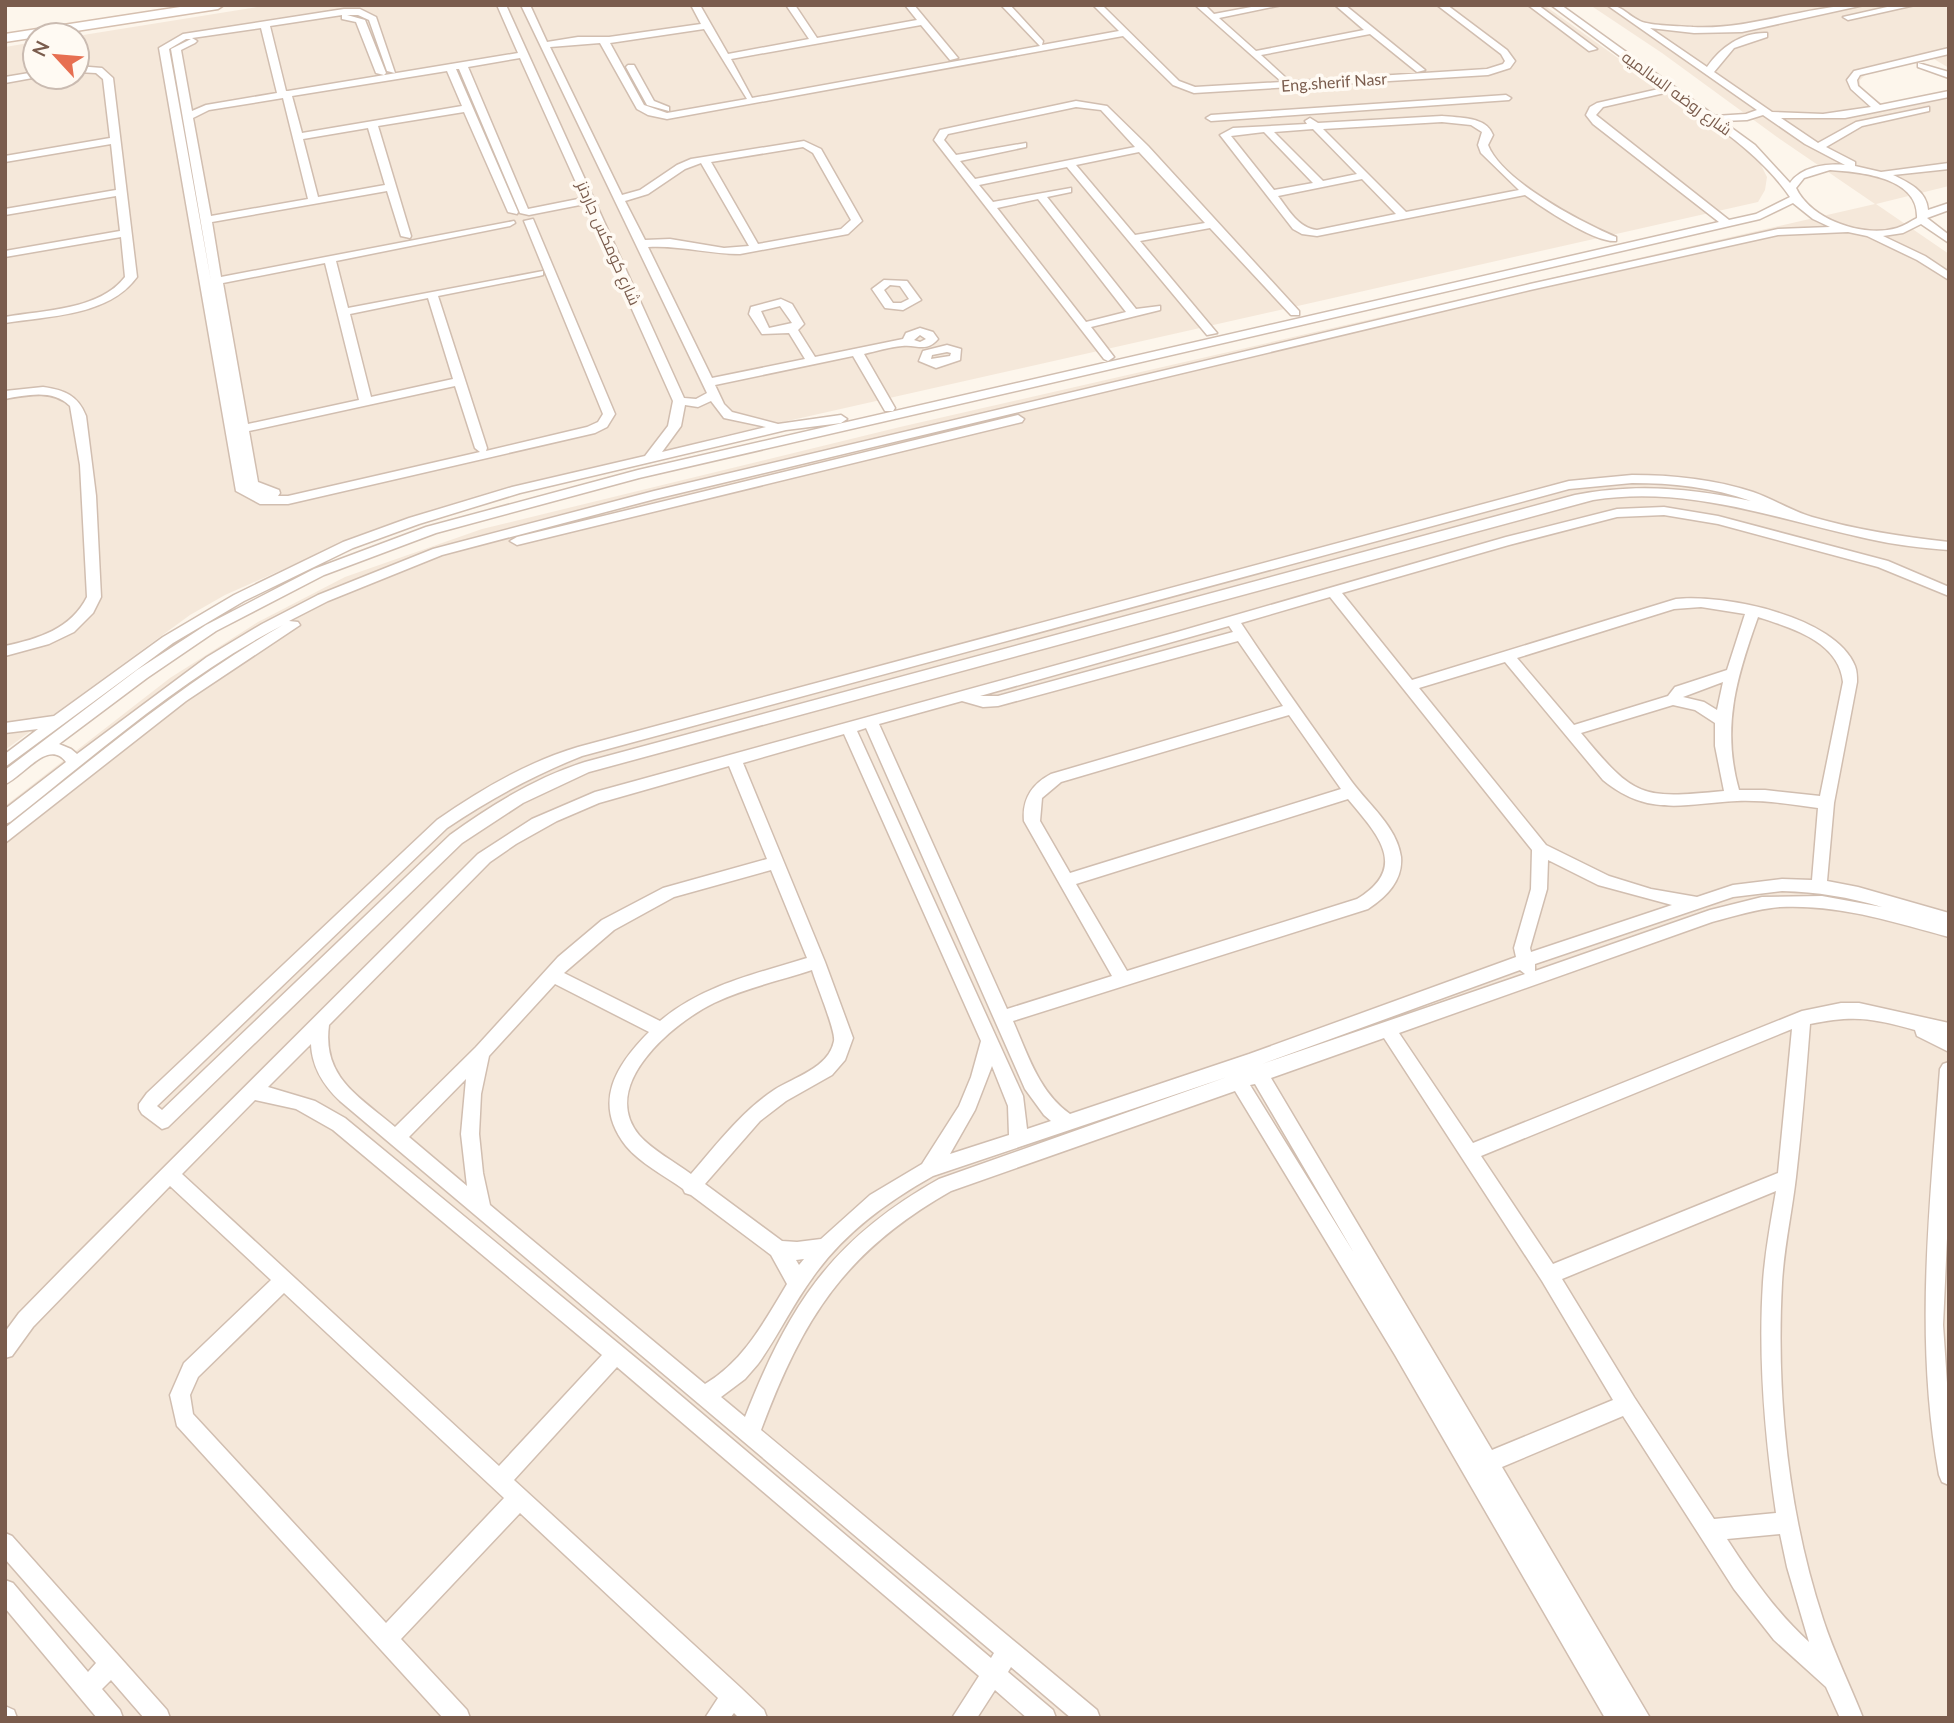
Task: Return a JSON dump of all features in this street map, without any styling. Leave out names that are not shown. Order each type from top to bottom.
[{"type":"main road","points":[[5,38],[218,5]]},
{"type":"street","name":"شارع كومكس جاردنز","points":[[501,5],[680,401]]},
{"type":"street","name":"شارع كومكس جاردنز","points":[[525,5],[710,389],[728,415],[751,422],[786,426]]},
{"type":"street","points":[[695,5],[748,96]]},
{"type":"street","points":[[790,5],[815,41]]},
{"type":"street","points":[[909,5],[953,58]]},
{"type":"street","points":[[1005,5],[1040,43]]},
{"type":"street","name":"Eng.sherif Nasr","points":[[1097,5],[1176,83],[1189,89],[1359,77],[1488,72],[1507,66],[1509,58],[1504,52],[1441,5]]},
{"type":"street","points":[[1110,5],[1191,82],[1200,84],[1359,77],[1489,64],[1494,57],[1491,52],[1429,5]]},
{"type":"street","points":[[1206,11],[1242,5]]},
{"type":"street","points":[[1206,11],[1278,5]]},
{"type":"street","points":[[1339,5],[1420,70]]},
{"type":"street","points":[[1532,5],[1592,48]]},
{"type":"street","name":"شارع روضه السالميه","points":[[1555,5],[1761,155],[1791,195],[1814,217],[1847,229]]},
{"type":"street","name":"شارع روضه السالميه","points":[[1611,5],[1818,147],[1914,192],[1922,200],[1923,217],[1949,240]]},
{"type":"street","points":[[1638,24],[1711,31],[1756,27],[1860,5]]},
{"type":"street","points":[[1709,72],[1724,50],[1744,40],[1911,5]]},
{"type":"street","points":[[1206,11],[1282,79]]},
{"type":"street","points":[[386,72],[373,19],[369,15],[344,12],[189,41],[177,47],[242,429],[252,483],[257,488],[275,493],[582,425],[593,421],[597,415],[539,273],[462,65]]},
{"type":"street","points":[[724,57],[923,22]]},
{"type":"street","points":[[544,45],[578,40],[610,40],[705,26]]},
{"type":"street","points":[[266,27],[314,201]]},
{"type":"street","points":[[266,27],[183,37],[168,43],[163,50],[238,483],[249,497],[260,500],[288,500],[591,430],[603,424],[609,414],[450,67]]},
{"type":"street","points":[[1756,27],[1768,34]]},
{"type":"street","points":[[610,40],[640,107],[651,113],[667,116],[1123,31]]},
{"type":"street","points":[[610,40],[653,105],[678,108],[953,58],[1123,31]]},
{"type":"street","points":[[1253,54],[1371,31]]},
{"type":"street","points":[[1883,107],[1854,87],[1852,80],[1857,73],[1949,51]]},
{"type":"street","points":[[184,99],[204,103],[283,93],[523,53]]},
{"type":"street","points":[[188,117],[206,108],[386,72],[523,53]]},
{"type":"street","points":[[1883,107],[1867,88],[1866,82],[1879,75],[1949,60]]},
{"type":"street","points":[[1921,65],[1949,75]]},
{"type":"street","points":[[5,320],[91,304],[122,290],[131,277],[107,75],[91,69]]},
{"type":"street","points":[[1672,89],[1600,105],[1593,109],[1591,115],[1596,122],[1733,222],[1755,225],[1760,233],[1756,237]]},
{"type":"street","points":[[1211,118],[1506,98]]},
{"type":"street","points":[[1715,119],[1740,119],[1768,113],[1834,116],[1947,98]]},
{"type":"street","points":[[1818,147],[1852,127],[1947,98]]},
{"type":"street","points":[[1108,357],[939,140],[944,132],[1081,104],[1097,105],[1110,111],[1295,313]]},
{"type":"street","points":[[298,137],[468,108]]},
{"type":"street","points":[[1301,112],[1404,216]]},
{"type":"street","points":[[1834,116],[1852,127]]},
{"type":"street","points":[[1527,191],[1404,216],[1306,232],[1297,227],[1225,137],[1233,131],[1315,126],[1442,119],[1474,122],[1488,131],[1483,145],[1488,155],[1527,191],[1569,219],[1612,239]]},
{"type":"street","points":[[372,124],[406,236]]},
{"type":"street","points":[[1266,129],[1320,184]]},
{"type":"street","points":[[5,159],[116,140]]},
{"type":"street","points":[[616,195],[650,188],[669,169],[704,159],[790,144],[810,145],[817,150],[856,217],[855,226],[844,232],[755,248],[724,251],[670,242],[639,244]]},
{"type":"street","points":[[954,159],[1022,145]]},
{"type":"street","points":[[973,183],[1144,148]]},
{"type":"street","points":[[704,159],[755,248]]},
{"type":"street","points":[[1070,164],[1211,333]]},
{"type":"street","points":[[5,762],[133,664],[206,624],[299,567],[348,545],[414,521],[638,474],[839,424],[950,404],[1733,222],[1760,215],[1791,195],[1792,181],[1800,174],[1813,169],[1848,167],[1872,172],[1949,166]]},
{"type":"street","points":[[1271,194],[1364,176]]},
{"type":"street","points":[[206,220],[391,187]]},
{"type":"street","points":[[990,206],[1067,190]]},
{"type":"street","points":[[5,212],[121,192]]},
{"type":"street","points":[[1041,196],[1134,313]]},
{"type":"street","points":[[216,277],[330,259],[591,203]]},
{"type":"street","points":[[5,837],[185,693],[254,646],[327,607],[402,575],[479,550],[961,421],[1530,287],[1801,229],[1895,232],[1949,206]]},
{"type":"street","points":[[216,277],[406,236],[520,217]]},
{"type":"street","points":[[1133,239],[1212,225]]},
{"type":"street","points":[[520,497],[649,458],[786,426],[839,424],[889,408],[1612,239],[1679,227],[1707,227]]},
{"type":"street","points":[[1866,232],[1934,266],[1949,277]]},
{"type":"street","points":[[5,254],[126,233]]},
{"type":"street","points":[[5,244],[62,234],[68,235],[69,243]]},
{"type":"street","points":[[646,257],[680,244]]},
{"type":"street","points":[[330,259],[366,402]]},
{"type":"street","points":[[1934,266],[1949,262]]},
{"type":"street","points":[[343,312],[539,273]]},
{"type":"street","points":[[5,818],[212,660],[323,598],[438,552],[1501,301],[1513,298],[1530,287]]},
{"type":"street","points":[[432,294],[481,447]]},
{"type":"street","points":[[903,307],[920,331],[929,334],[944,377]]},
{"type":"street","points":[[1083,326],[1156,308]]},
{"type":"street","points":[[792,329],[812,361]]},
{"type":"street","points":[[908,341],[910,335],[920,331]]},
{"type":"street","points":[[638,474],[673,431],[681,415],[680,401],[698,403],[710,389],[812,361],[908,341],[934,352]]},
{"type":"street","points":[[857,352],[889,408]]},
{"type":"street","points":[[242,429],[460,381]]},
{"type":"street","points":[[1013,389],[1009,393],[1011,401],[1024,406]]},
{"type":"street","points":[[5,396],[49,392],[70,399],[79,411],[85,456],[94,597],[82,617],[58,635],[29,646],[5,651]]},
{"type":"street","points":[[950,404],[964,407],[968,412],[961,421]]},
{"type":"street","points":[[1805,519],[1733,490],[1675,479],[1619,478],[1569,485],[578,752],[530,770],[484,794],[442,824],[153,1098],[148,1104],[150,1111],[162,1121],[456,839],[491,812],[537,787],[585,768],[1580,498],[1630,491],[1705,495],[1834,526],[1906,542],[1949,546]]},
{"type":"street","points":[[5,1349],[34,1312],[484,858],[514,834],[554,813],[595,798],[870,720],[1618,513],[1664,511],[1718,520],[1895,568],[1949,592]]},
{"type":"street","points":[[1830,550],[1834,526]]},
{"type":"street","points":[[1361,540],[1371,553]]},
{"type":"street","points":[[1333,591],[1540,849],[1604,881],[1696,903],[1710,916]]},
{"type":"street","points":[[1410,686],[1673,604],[1699,602],[1752,613],[1818,635],[1837,650],[1848,666],[1850,682],[1826,803],[1819,886]]},
{"type":"street","points":[[1161,612],[1160,620],[1164,628],[1178,636]]},
{"type":"street","points":[[1732,796],[1720,746],[1721,719],[1752,613]]},
{"type":"street","points":[[1001,1018],[1362,904],[1386,886],[1394,860],[1391,846],[1292,709],[1232,620]]},
{"type":"street","points":[[5,778],[206,624]]},
{"type":"street","points":[[1098,629],[1113,640],[1109,655]]},
{"type":"street","points":[[963,696],[976,701],[998,701],[1241,635]]},
{"type":"street","points":[[977,645],[986,660]]},
{"type":"street","points":[[1508,656],[1620,788],[1638,798],[1675,802],[1756,795],[1826,803]]},
{"type":"street","points":[[1673,700],[1680,691],[1734,673]]},
{"type":"street","points":[[1570,731],[1673,700],[1699,706],[1721,719]]},
{"type":"street","points":[[1124,980],[1036,829],[1030,812],[1034,796],[1047,783],[1292,709]]},
{"type":"street","points":[[87,715],[94,725],[118,730]]},
{"type":"street","points":[[5,728],[60,720]]},
{"type":"street","points":[[870,720],[1014,1047],[1041,1100],[1066,1122]]},
{"type":"street","points":[[848,727],[1017,1106],[1017,1139]]},
{"type":"street","points":[[43,749],[68,753],[74,764]]},
{"type":"street","points":[[691,1186],[754,1115],[780,1096],[816,1077],[838,1055],[844,1038],[817,962],[734,760]]},
{"type":"street","points":[[870,776],[891,769]]},
{"type":"street","points":[[1066,881],[1351,792]]},
{"type":"street","points":[[1537,978],[1525,961],[1523,942],[1531,923],[1539,888],[1540,849]]},
{"type":"street","points":[[396,1139],[589,939],[669,892],[776,863]]},
{"type":"street","points":[[749,1434],[779,1360],[811,1302],[839,1263],[891,1217],[945,1185],[1255,1068],[1525,961],[1696,903],[1749,888],[1819,886],[1858,893],[1949,919]]},
{"type":"street","points":[[1255,1068],[1388,1030],[1710,916],[1761,903],[1818,901],[1859,907],[1949,931]]},
{"type":"street","points":[[342,918],[362,929]]},
{"type":"street","points":[[797,1286],[790,1267],[778,1249],[634,1142],[621,1121],[617,1097],[624,1072],[631,1061],[685,1010],[715,995],[817,962]]},
{"type":"street","points":[[553,975],[662,1030]]},
{"type":"street","points":[[1469,1153],[1802,1018],[1846,1010],[1868,1012],[1949,1030]]},
{"type":"street","points":[[1802,1018],[1787,1178],[1772,1297],[1777,1442],[1787,1523],[1832,1678],[1852,1718]]},
{"type":"street","points":[[321,1023],[318,1037],[321,1065],[327,1077],[346,1096],[1089,1718]]},
{"type":"street","points":[[1909,1023],[1949,1045]]},
{"type":"street","points":[[1388,1030],[1549,1275],[1627,1404],[1761,1607],[1805,1656],[1832,1678]]},
{"type":"street","points":[[992,1048],[1014,1047]]},
{"type":"street","points":[[928,1170],[958,1129],[992,1048]]},
{"type":"street","points":[[482,1052],[472,1090],[468,1130],[472,1170],[483,1213]]},
{"type":"street","points":[[1255,1068],[1639,1718]]},
{"type":"street","points":[[1949,1069],[1944,1226],[1934,1357],[1940,1428],[1949,1475]]},
{"type":"street","points":[[703,1397],[730,1382],[748,1364],[797,1286],[826,1247],[868,1206],[928,1170],[1066,1122],[1235,1075]]},
{"type":"street","points":[[1235,1075],[1402,1348],[1618,1718]]},
{"type":"street","points":[[252,1092],[291,1099],[326,1115],[646,1379],[1045,1718]]},
{"type":"street","points":[[326,1115],[346,1096]]},
{"type":"street","points":[[170,1174],[756,1718]]},
{"type":"street","points":[[1549,1275],[1787,1178]]},
{"type":"street","points":[[778,1249],[807,1251],[826,1247]]},
{"type":"street","points":[[284,1280],[191,1370],[180,1395],[184,1419],[459,1718]]},
{"type":"street","points":[[500,1480],[616,1354]]},
{"type":"street","points":[[646,1379],[662,1363]]},
{"type":"street","points":[[1487,1463],[1627,1404]]},
{"type":"street","points":[[385,1640],[519,1498]]},
{"type":"street","points":[[1709,1530],[1787,1523]]},
{"type":"street","points":[[5,1543],[159,1718]]},
{"type":"street","points":[[5,1591],[112,1718]]},
{"type":"street","points":[[962,1718],[1009,1651]]},
{"type":"street","points":[[87,1688],[111,1664]]},
{"type":"street","points":[[716,1718],[733,1696]]},
{"type":"shaded area","points":[[270,5],[1544,5],[1745,149],[1761,165],[1767,177],[1765,190],[1758,202],[717,437],[347,541],[225,595],[190,615],[5,750],[5,47],[21,44],[21,91],[91,91],[91,34]]},
{"type":"shaded area","points":[[1590,5],[1949,5],[1949,68],[1934,59],[1866,74],[1860,80],[1860,85],[1863,91],[1891,110],[1949,97],[1949,186],[1876,204],[1949,254],[1949,1718],[5,1718],[5,806],[170,678],[258,622],[345,577],[482,529],[900,427],[1875,204]]}]
